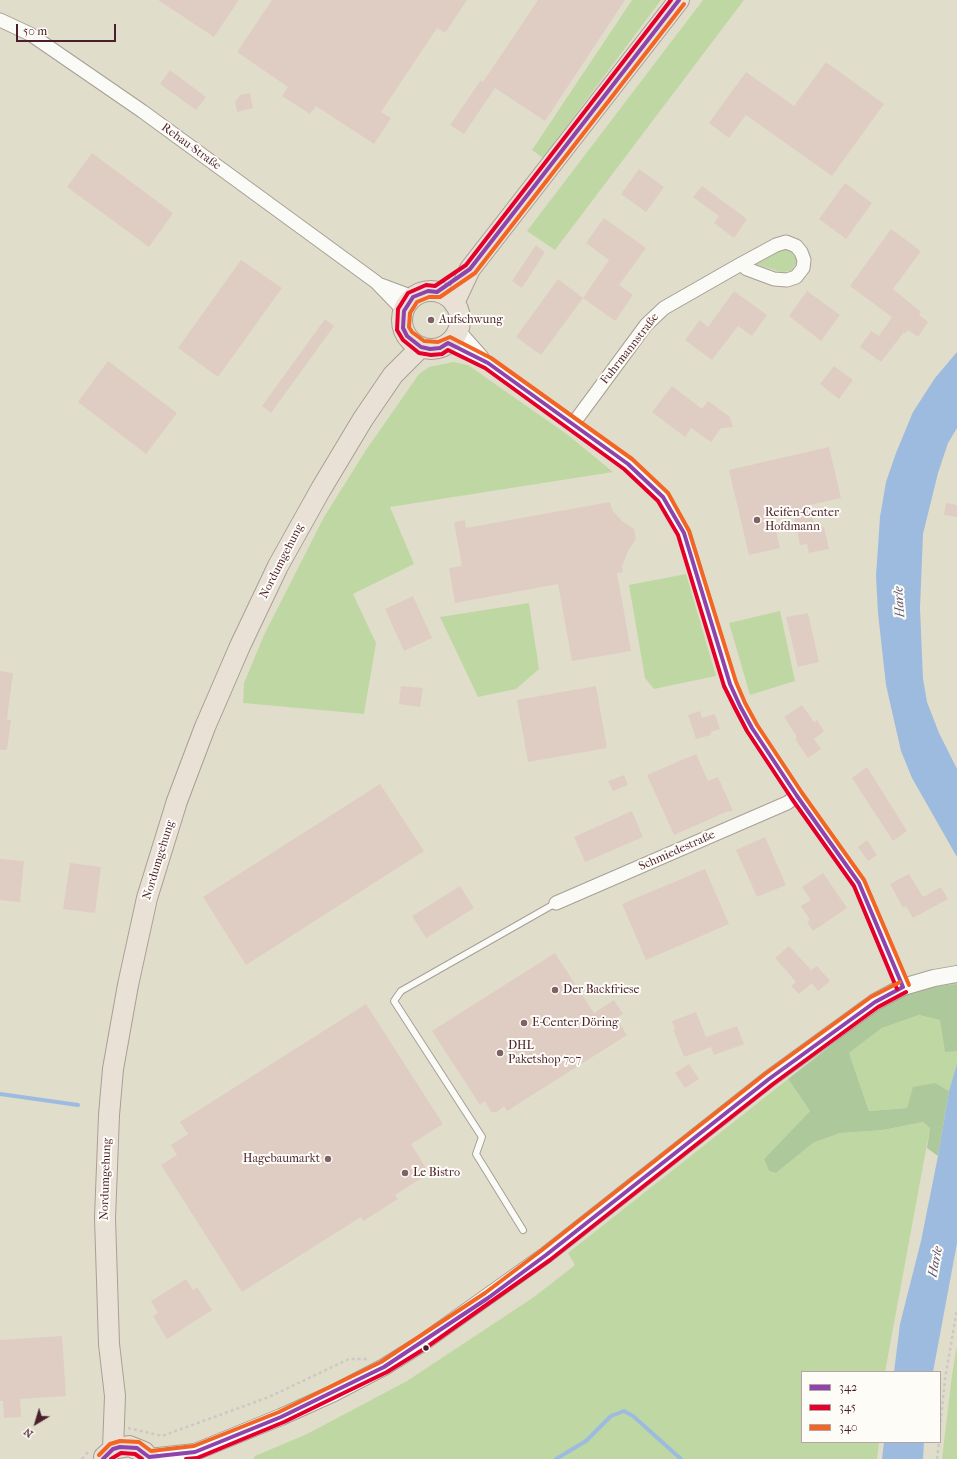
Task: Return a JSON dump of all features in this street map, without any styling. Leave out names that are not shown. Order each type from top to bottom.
[{"type":"main road","points":[[454,303],[470,269],[679,0]]},
{"type":"main road","points":[[437,292],[470,269]]},
{"type":"main road","points":[[428,291],[437,292],[447,296],[454,303],[460,320],[453,337],[435,348],[414,342],[402,320],[408,304],[428,291]]},
{"type":"main road","name":"Nordumgehung","points":[[150,1458],[137,1448],[115,1452],[115,1396],[109,1344],[104,1218],[108,1123],[115,1061],[128,985],[147,898],[204,727],[278,566],[321,489],[363,419],[414,342]]},
{"type":"street","name":"Rehau-Straße","points":[[0,20],[30,34],[63,54],[408,304]]},
{"type":"street","name":"Fuhrmannstraße","points":[[573,424],[653,318],[675,300],[741,264]]},
{"type":"street","points":[[453,337],[641,475],[663,497],[675,515],[684,533],[730,684],[752,728],[797,796],[859,883],[903,987]]},
{"type":"street","name":"Schmiedestraße","points":[[556,903],[787,803],[797,796]]},
{"type":"street","points":[[150,1458],[190,1456],[281,1418],[334,1393],[421,1344],[546,1255],[782,1070],[875,1002],[903,987],[934,978],[957,974]]},
{"type":"lane","points":[[524,1230],[476,1154],[482,1137],[394,1001],[401,991],[556,903]]},
{"type":"path","points":[[941,1418],[945,1379],[957,1309]]},
{"type":"path","points":[[937,1459],[939,1443]]},
{"type":"green space","points":[[632,0],[661,0],[543,158],[532,150]]},
{"type":"green space","points":[[703,0],[744,0],[555,250],[527,231]]},
{"type":"green space","points":[[785,248],[792,252],[798,261],[791,271],[781,272],[755,264],[757,261]]},
{"type":"green space","points":[[453,362],[468,365],[568,435],[613,472],[390,507],[414,564],[353,594],[376,643],[364,714],[243,703],[244,683],[264,635],[324,517],[366,450],[419,374],[429,367]]},
{"type":"green space","points":[[686,574],[716,676],[654,689],[645,678],[629,585]]},
{"type":"green space","points":[[529,603],[539,669],[516,689],[478,697],[440,617]]},
{"type":"green space","points":[[780,611],[795,681],[750,695],[729,623]]},
{"type":"green space","points":[[957,984],[957,1051],[945,1052],[940,1020],[919,1015],[882,1028],[849,1053],[869,1111],[907,1108],[913,1087],[935,1083],[949,1091],[938,1156],[927,1148],[930,1128],[923,1122],[883,1130],[840,1133],[813,1143],[776,1173],[769,1171],[764,1159],[810,1111],[788,1079],[871,1014],[889,1003],[918,988]]},
{"type":"green space","points":[[919,1015],[941,1020],[945,1051],[957,1051],[957,1063],[949,1091],[935,1084],[907,1108],[869,1111],[849,1053],[882,1028]]},
{"type":"green space","points":[[788,1079],[810,1111],[764,1159],[769,1171],[776,1173],[813,1143],[840,1133],[883,1130],[923,1122],[930,1128],[885,1371],[801,1371],[801,1443],[879,1443],[877,1459],[253,1459],[255,1456],[307,1434],[407,1381],[534,1297],[575,1265],[568,1253]]},
{"type":"green space","points":[[957,1345],[957,1459],[942,1459],[952,1375]]},
{"type":"water","name":"Harle","points":[[957,352],[957,428],[948,443],[938,473],[923,534],[920,608],[923,679],[927,702],[939,733],[957,769],[957,857],[912,778],[901,751],[886,685],[878,613],[876,576],[880,517],[886,482],[896,453],[913,412],[935,378]]},
{"type":"water","name":"Harle","points":[[957,1063],[957,1243],[933,1371],[894,1371],[900,1324],[921,1241],[949,1091]]},
{"type":"water","points":[[884,1443],[924,1443],[923,1459],[882,1459]]},
{"type":"building","points":[[158,0],[239,0],[214,37]]},
{"type":"building","points":[[272,0],[467,0],[445,33],[437,28],[381,112],[391,118],[374,144],[316,106],[310,114],[282,96],[288,87],[237,52]]},
{"type":"building","points":[[538,0],[625,0],[545,121],[495,88],[464,134],[450,125],[481,80],[483,82]]},
{"type":"building","points":[[826,62],[884,104],[832,176],[746,115],[729,138],[709,123],[746,72],[794,106]]},
{"type":"building","points":[[170,70],[206,97],[196,110],[160,84]]},
{"type":"building","points":[[250,93],[253,108],[237,112],[235,102],[240,95]]},
{"type":"building","points":[[92,153],[173,213],[149,247],[67,187]]},
{"type":"building","points":[[639,169],[664,187],[646,212],[621,194]]},
{"type":"building","points":[[845,183],[872,203],[846,239],[819,219]]},
{"type":"building","points":[[702,186],[747,219],[734,238],[714,223],[719,216],[693,197]]},
{"type":"building","points":[[604,218],[646,248],[619,285],[633,295],[615,321],[583,298],[609,260],[586,243]]},
{"type":"building","points":[[891,229],[921,251],[893,289],[921,312],[919,315],[928,322],[918,337],[908,330],[905,334],[904,332],[881,362],[860,347],[871,331],[879,336],[892,317],[850,286]]},
{"type":"building","points":[[536,245],[545,252],[522,288],[512,281]]},
{"type":"building","points":[[241,260],[282,288],[218,377],[178,348]]},
{"type":"building","points":[[558,279],[583,298],[541,355],[516,337]]},
{"type":"building","points":[[734,291],[767,315],[752,336],[738,326],[712,360],[685,340],[700,320],[708,327]]},
{"type":"building","points":[[807,291],[840,315],[821,341],[789,316]]},
{"type":"building","points":[[325,319],[334,326],[271,413],[262,406]]},
{"type":"building","points":[[108,361],[177,413],[146,454],[78,402]]},
{"type":"building","points":[[834,366],[853,380],[839,399],[820,384]]},
{"type":"building","points":[[672,386],[702,409],[708,401],[730,417],[733,427],[721,428],[711,442],[691,428],[685,437],[652,412]]},
{"type":"building","points":[[829,447],[841,498],[810,505],[815,529],[824,527],[829,549],[809,553],[807,544],[800,545],[793,509],[772,514],[780,548],[749,555],[729,470]]},
{"type":"building","points":[[610,502],[612,510],[622,521],[634,529],[636,539],[628,551],[622,566],[623,572],[617,573],[631,651],[572,661],[558,584],[455,603],[449,568],[462,566],[454,522],[465,520],[466,528]]},
{"type":"building","points":[[946,503],[957,505],[957,517],[944,515]]},
{"type":"building","points":[[413,596],[432,638],[404,651],[385,609]]},
{"type":"building","points":[[808,613],[819,662],[798,667],[786,617]]},
{"type":"building","points":[[0,671],[13,673],[7,719],[4,719],[11,720],[7,750],[0,750]]},
{"type":"building","points":[[401,686],[423,688],[420,707],[399,704]]},
{"type":"building","points":[[596,686],[607,748],[528,762],[517,700]]},
{"type":"building","points":[[802,705],[814,722],[817,720],[824,731],[814,739],[821,749],[808,758],[795,739],[797,737],[784,717]]},
{"type":"building","points":[[700,711],[702,718],[715,714],[720,729],[711,732],[711,735],[696,739],[688,715]]},
{"type":"building","points":[[696,754],[708,781],[718,777],[733,811],[726,812],[674,835],[647,775]]},
{"type":"building","points":[[867,767],[907,831],[893,841],[852,778]]},
{"type":"building","points":[[624,775],[628,785],[613,791],[608,781]]},
{"type":"building","points":[[380,784],[424,851],[246,965],[203,897]]},
{"type":"building","points":[[632,811],[643,837],[585,862],[574,837]]},
{"type":"building","points":[[765,837],[786,885],[757,897],[736,850]]},
{"type":"building","points":[[867,840],[877,855],[868,861],[858,847]]},
{"type":"building","points":[[0,859],[24,861],[20,902],[0,900]]},
{"type":"building","points":[[70,863],[101,867],[95,913],[63,909]]},
{"type":"building","points":[[705,869],[729,924],[646,960],[622,904]]},
{"type":"building","points":[[823,873],[847,908],[813,931],[807,922],[810,920],[801,906],[811,900],[802,887]]},
{"type":"building","points":[[909,874],[923,897],[941,887],[948,899],[913,918],[906,906],[903,908],[890,884]]},
{"type":"building","points":[[460,886],[474,908],[426,938],[412,916]]},
{"type":"building","points":[[789,946],[811,970],[817,966],[830,981],[818,991],[812,983],[799,994],[791,986],[796,982],[775,958]]},
{"type":"building","points":[[555,953],[594,1013],[614,1000],[623,1014],[616,1018],[627,1035],[507,1111],[504,1106],[497,1112],[491,1112],[485,1101],[480,1105],[432,1031]]},
{"type":"building","points":[[366,1004],[443,1124],[411,1144],[429,1173],[395,1195],[398,1199],[363,1221],[361,1217],[242,1292],[161,1165],[177,1155],[171,1145],[188,1134],[180,1122]]},
{"type":"building","points":[[696,1012],[706,1037],[737,1026],[744,1044],[714,1055],[711,1047],[684,1057],[673,1029],[675,1029],[672,1021]]},
{"type":"building","points":[[689,1064],[699,1079],[685,1088],[675,1073]]},
{"type":"building","points":[[186,1279],[193,1290],[197,1287],[212,1310],[167,1339],[153,1316],[158,1313],[151,1301]]},
{"type":"building","points":[[62,1336],[66,1396],[20,1399],[21,1417],[4,1418],[3,1401],[0,1401],[0,1340]]},
{"type":"waterway","points":[[0,1094],[78,1105]]},
{"type":"waterway","points":[[556,1459],[586,1441],[611,1416],[624,1411],[633,1416],[681,1459]]},
{"type":"transit line","name":"345","points":[[671,0],[466,265],[435,286],[426,285],[408,293],[398,309],[397,330],[403,340],[419,353],[431,355],[442,354],[448,350],[485,368],[624,469],[658,501],[678,535],[724,686],[747,731],[792,799],[854,886],[897,989]]},
{"type":"transit line","name":"342","points":[[679,0],[470,269],[437,292],[428,291],[413,297],[404,311],[403,328],[407,336],[421,347],[430,349],[440,348],[448,343],[488,363],[628,464],[663,497],[684,533],[730,684],[740,706],[752,728],[797,796],[859,883],[903,987]]},
{"type":"transit line","name":"340","points":[[684,4],[475,273],[440,297],[429,297],[417,302],[410,313],[409,327],[412,332],[424,341],[438,342],[450,337],[491,358],[632,459],[668,493],[689,531],[736,682],[745,703],[757,725],[802,793],[864,880],[909,985]]},
{"type":"transit line","name":"340","points":[[99,1455],[110,1444],[120,1441],[139,1442],[151,1451],[194,1446],[279,1412],[381,1362],[485,1293],[542,1250],[765,1074],[871,997],[900,982]]},
{"type":"transit line","name":"342","points":[[103,1459],[113,1449],[120,1447],[137,1448],[149,1457],[195,1452],[281,1417],[384,1367],[488,1298],[546,1255],[769,1079],[875,1002],[903,987]]},
{"type":"transit line","name":"345","points":[[186,1459],[197,1458],[284,1422],[387,1372],[424,1349],[550,1260],[773,1084],[878,1007],[906,992]]},
{"type":"transit line","name":"345","points":[[111,1459],[121,1453],[135,1454],[142,1459]]},
{"type":"place","name":"Aufschwung","points":[[431,320]]},
{"type":"place","name":"Reifen-Center Hofdmann","points":[[757,520]]},
{"type":"place","name":"Der Backfriese","points":[[555,990]]},
{"type":"place","name":"E-Center Döring","points":[[524,1023]]},
{"type":"place","name":"DHL Paketshop 707","points":[[500,1053]]},
{"type":"place","name":"Hagebaumarkt","points":[[328,1159]]},
{"type":"place","name":"Le Bistro","points":[[405,1173]]}]
